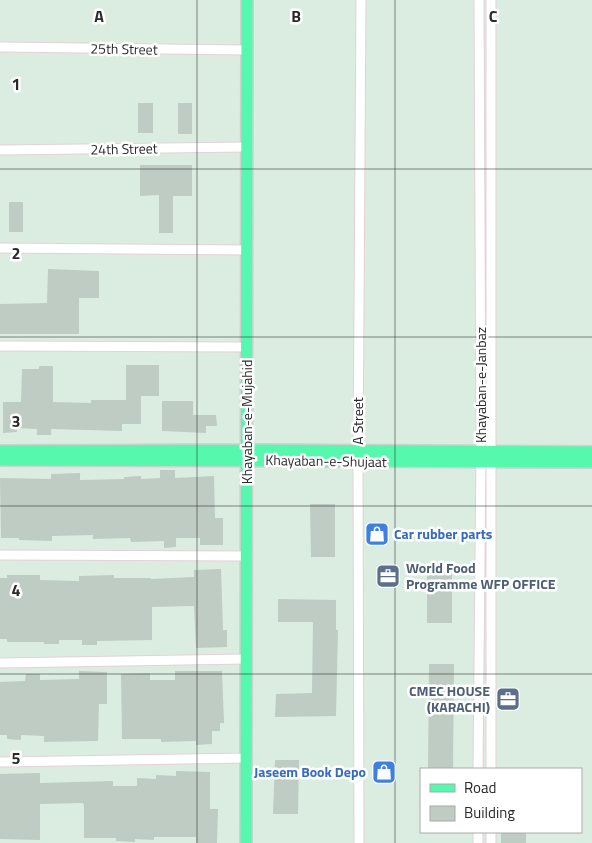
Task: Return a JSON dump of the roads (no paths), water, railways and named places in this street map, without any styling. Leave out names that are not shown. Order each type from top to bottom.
[{"type":"main road","name":"Khayaban-e-Mujahid","points":[[246,843],[247,0]]},
{"type":"main road","name":"Khayaban-e-Shujaat","points":[[0,451],[487,457],[592,462]]},
{"type":"main road","name":"Khayaban-e-Shujaat","points":[[487,457],[592,452]]},
{"type":"main road","name":"Khayaban-e-Shujaat","points":[[0,460],[247,455]]},
{"type":"street","name":"A Street","points":[[359,843],[358,456],[361,0]]},
{"type":"street","name":"Khayaban-e-Janbaz","points":[[479,0],[491,768]]},
{"type":"street","name":"Khayaban-e-Janbaz","points":[[478,768],[487,457],[491,0]]},
{"type":"street","name":"25th Street","points":[[0,47],[247,50]]},
{"type":"street","name":"24th Street","points":[[0,150],[247,147]]},
{"type":"street","points":[[0,248],[247,250]]},
{"type":"street","points":[[0,346],[247,347]]},
{"type":"street","points":[[0,555],[247,556]]},
{"type":"street","points":[[0,663],[246,659]]},
{"type":"street","points":[[0,762],[246,758]]},
{"type":"place","name":"Car rubber parts","points":[[377,534]]},
{"type":"place","name":"World Food Programme WFP OFFICE","points":[[388,576]]},
{"type":"place","name":"CMEC HOUSE (KARACHI)","points":[[508,699]]},
{"type":"place","name":"Jaseem Book Depo","points":[[384,772]]}]
